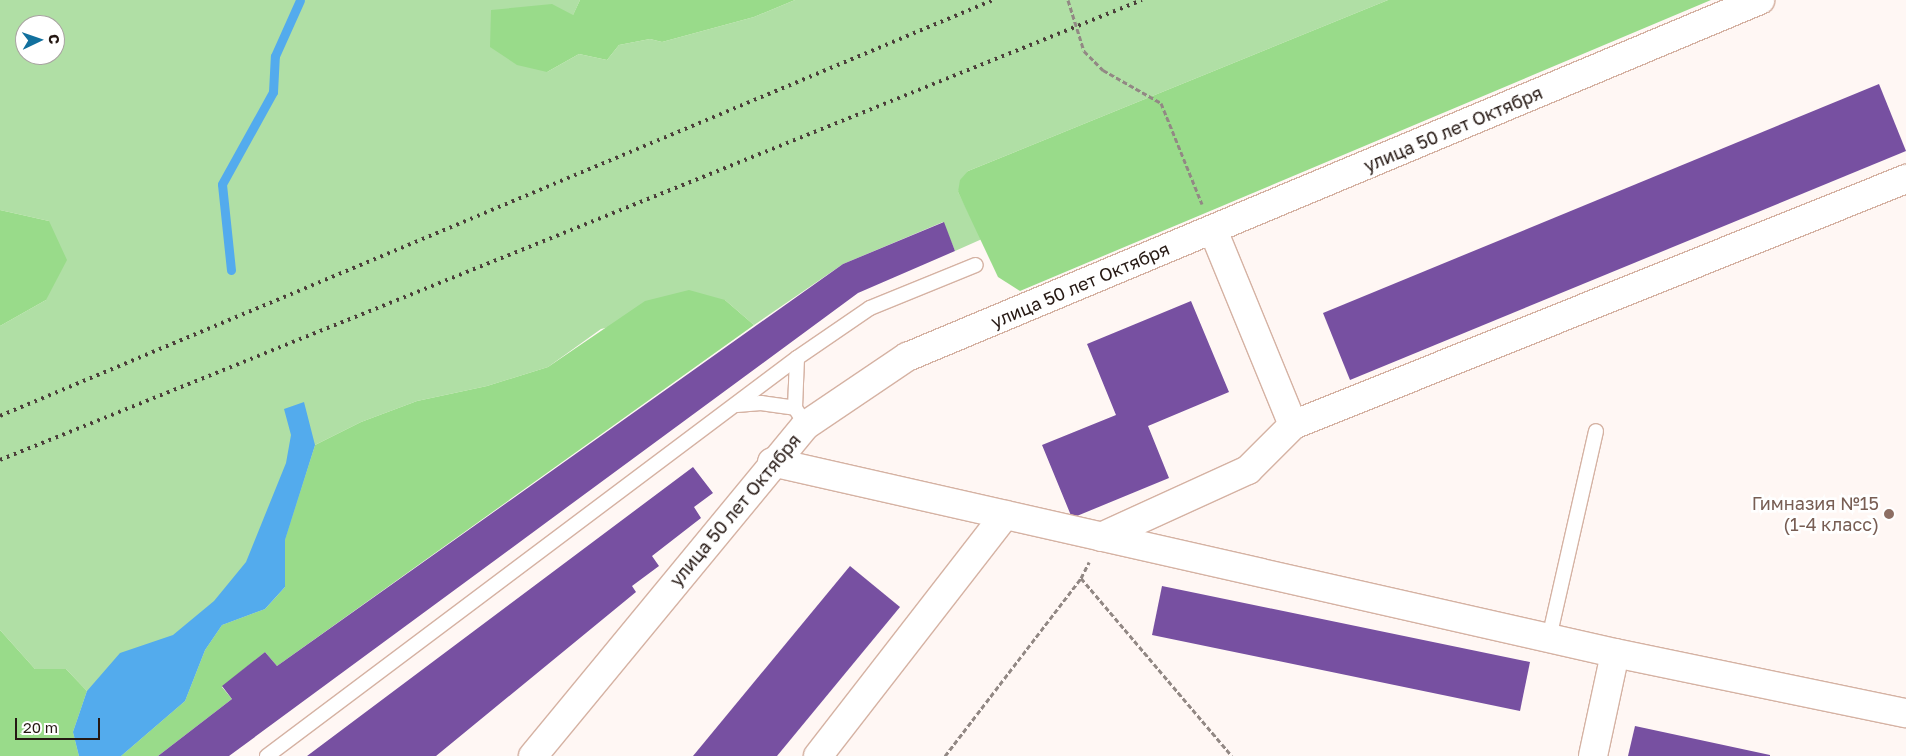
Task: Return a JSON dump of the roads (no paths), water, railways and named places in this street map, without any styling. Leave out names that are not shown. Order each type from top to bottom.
[{"type":"street","name":"улица 50 лет Октября","points":[[533,756],[772,462],[801,416],[907,357],[1760,0]]},
{"type":"street","points":[[1101,537],[1248,470],[1294,425],[1906,179]]},
{"type":"street","points":[[1213,230],[1294,425]]},
{"type":"street","points":[[772,462],[1615,653],[1906,713]]},
{"type":"street","points":[[818,756],[1005,516]]},
{"type":"street","points":[[1593,756],[1615,653]]},
{"type":"lane","points":[[267,756],[737,405],[797,358],[870,308],[976,265]]},
{"type":"lane","points":[[737,405],[762,403],[801,416],[797,358]]},
{"type":"lane","points":[[1550,638],[1596,431]]},
{"type":"water","points":[[304,402],[315,445],[285,540],[285,587],[265,609],[222,625],[205,650],[185,701],[121,756],[79,756],[73,732],[87,691],[120,653],[173,635],[214,601],[246,562],[286,463],[291,435],[284,409]]},
{"type":"waterway","points":[[231,270],[222,184],[273,92],[275,56],[300,0]]},
{"type":"railway","points":[[0,416],[993,0]]},
{"type":"railway","points":[[0,460],[1142,0]]},
{"type":"place","name":"Гимназия №15 (1-4 класс)","points":[[1889,514]]}]
